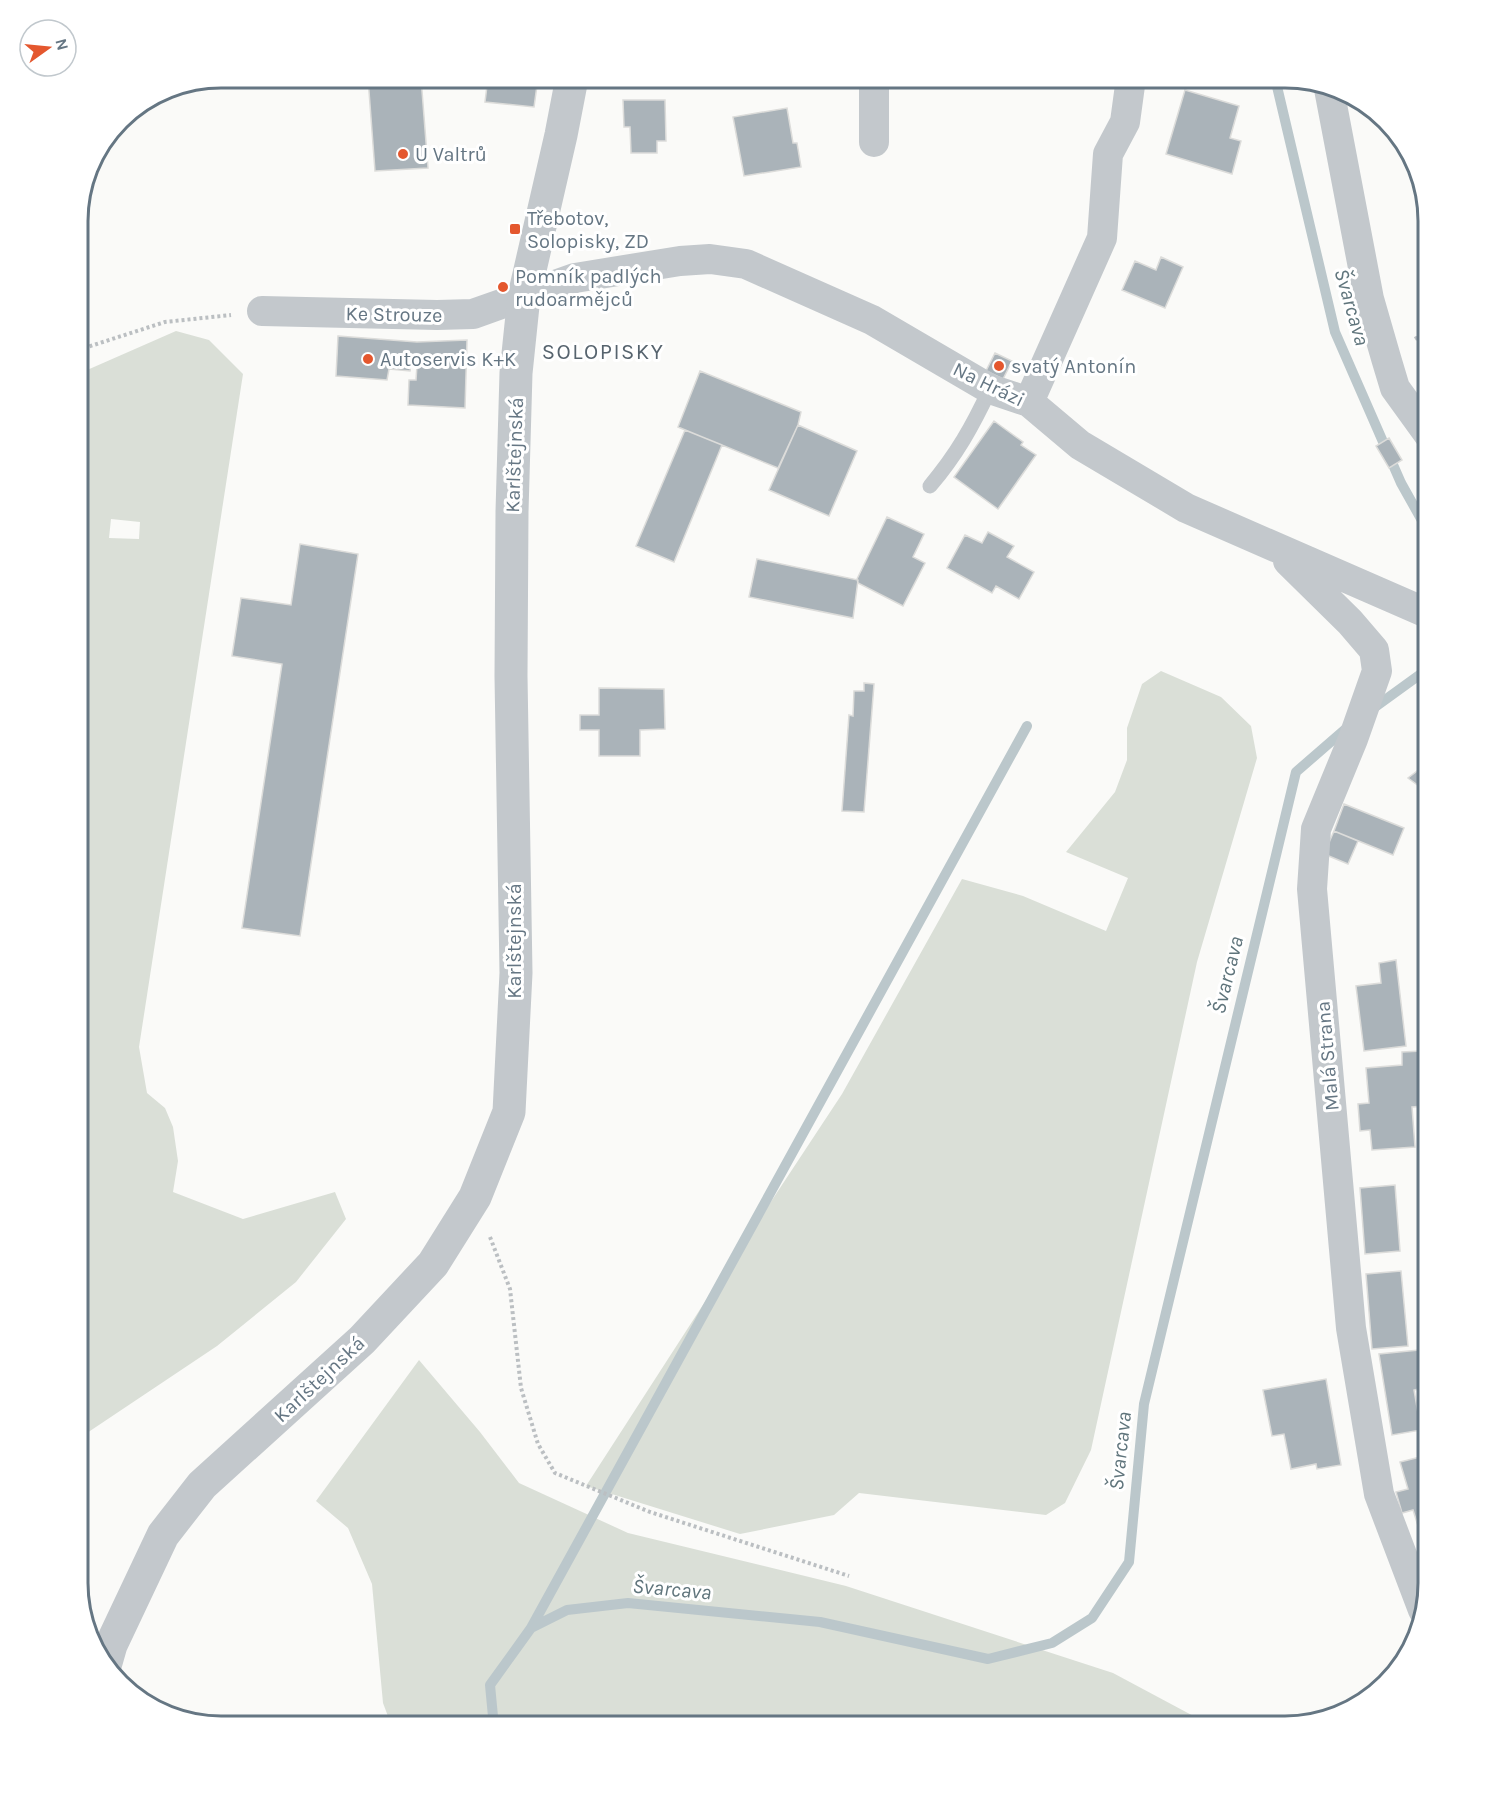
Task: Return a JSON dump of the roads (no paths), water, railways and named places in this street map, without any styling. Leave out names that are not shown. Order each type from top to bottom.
[{"type":"street","name":"Karlštejnská","points":[[109,1653],[163,1535],[201,1485],[362,1340],[433,1264],[475,1197],[509,1112],[516,973],[510,676],[516,372],[524,296],[570,89]]},
{"type":"street","points":[[874,89],[874,142]]},
{"type":"street","points":[[1029,402],[1102,238],[1108,154],[1125,122],[1130,89]]},
{"type":"street","points":[[1331,97],[1369,298],[1395,388],[1418,420]]},
{"type":"street","name":"Na Hrázi","points":[[524,296],[575,278],[680,261],[710,259],[746,264],[872,320],[990,389],[1029,402],[1080,446],[1186,508],[1418,609]]},
{"type":"street","name":"Ke Strouze","points":[[262,311],[473,314],[524,296]]},
{"type":"street","name":"Malá Strana","points":[[1271,544],[1350,622],[1374,650],[1377,671],[1353,739],[1316,829],[1312,890],[1351,1328],[1379,1494],[1417,1595]]},
{"type":"lane","points":[[930,486],[947,466],[972,426],[990,389]]},
{"type":"waterway","name":"Švarcava","points":[[1278,89],[1335,332],[1401,483],[1418,513]]},
{"type":"waterway","name":"Švarcava","points":[[1371,710],[1418,676]]},
{"type":"waterway","points":[[531,1628],[1027,726]]},
{"type":"waterway","name":"Švarcava","points":[[493,1716],[490,1685],[531,1628],[567,1610],[628,1603],[820,1622],[988,1659],[1052,1643],[1092,1618],[1129,1562],[1144,1404],[1296,772],[1349,726]]},
{"type":"place","name":"U Valtrů","points":[[403,154]]},
{"type":"place","name":"Třebotov, Solopisky, ZD","points":[[515,229]]},
{"type":"place","name":"Pomník padlých rudoarmějců","points":[[503,287]]},
{"type":"place","name":"Autoservis K+K","points":[[368,359]]},
{"type":"place","name":"svatý Antonín","points":[[999,366]]},
{"type":"district","name":"SOLOPISKY","points":[[603,351]]}]
